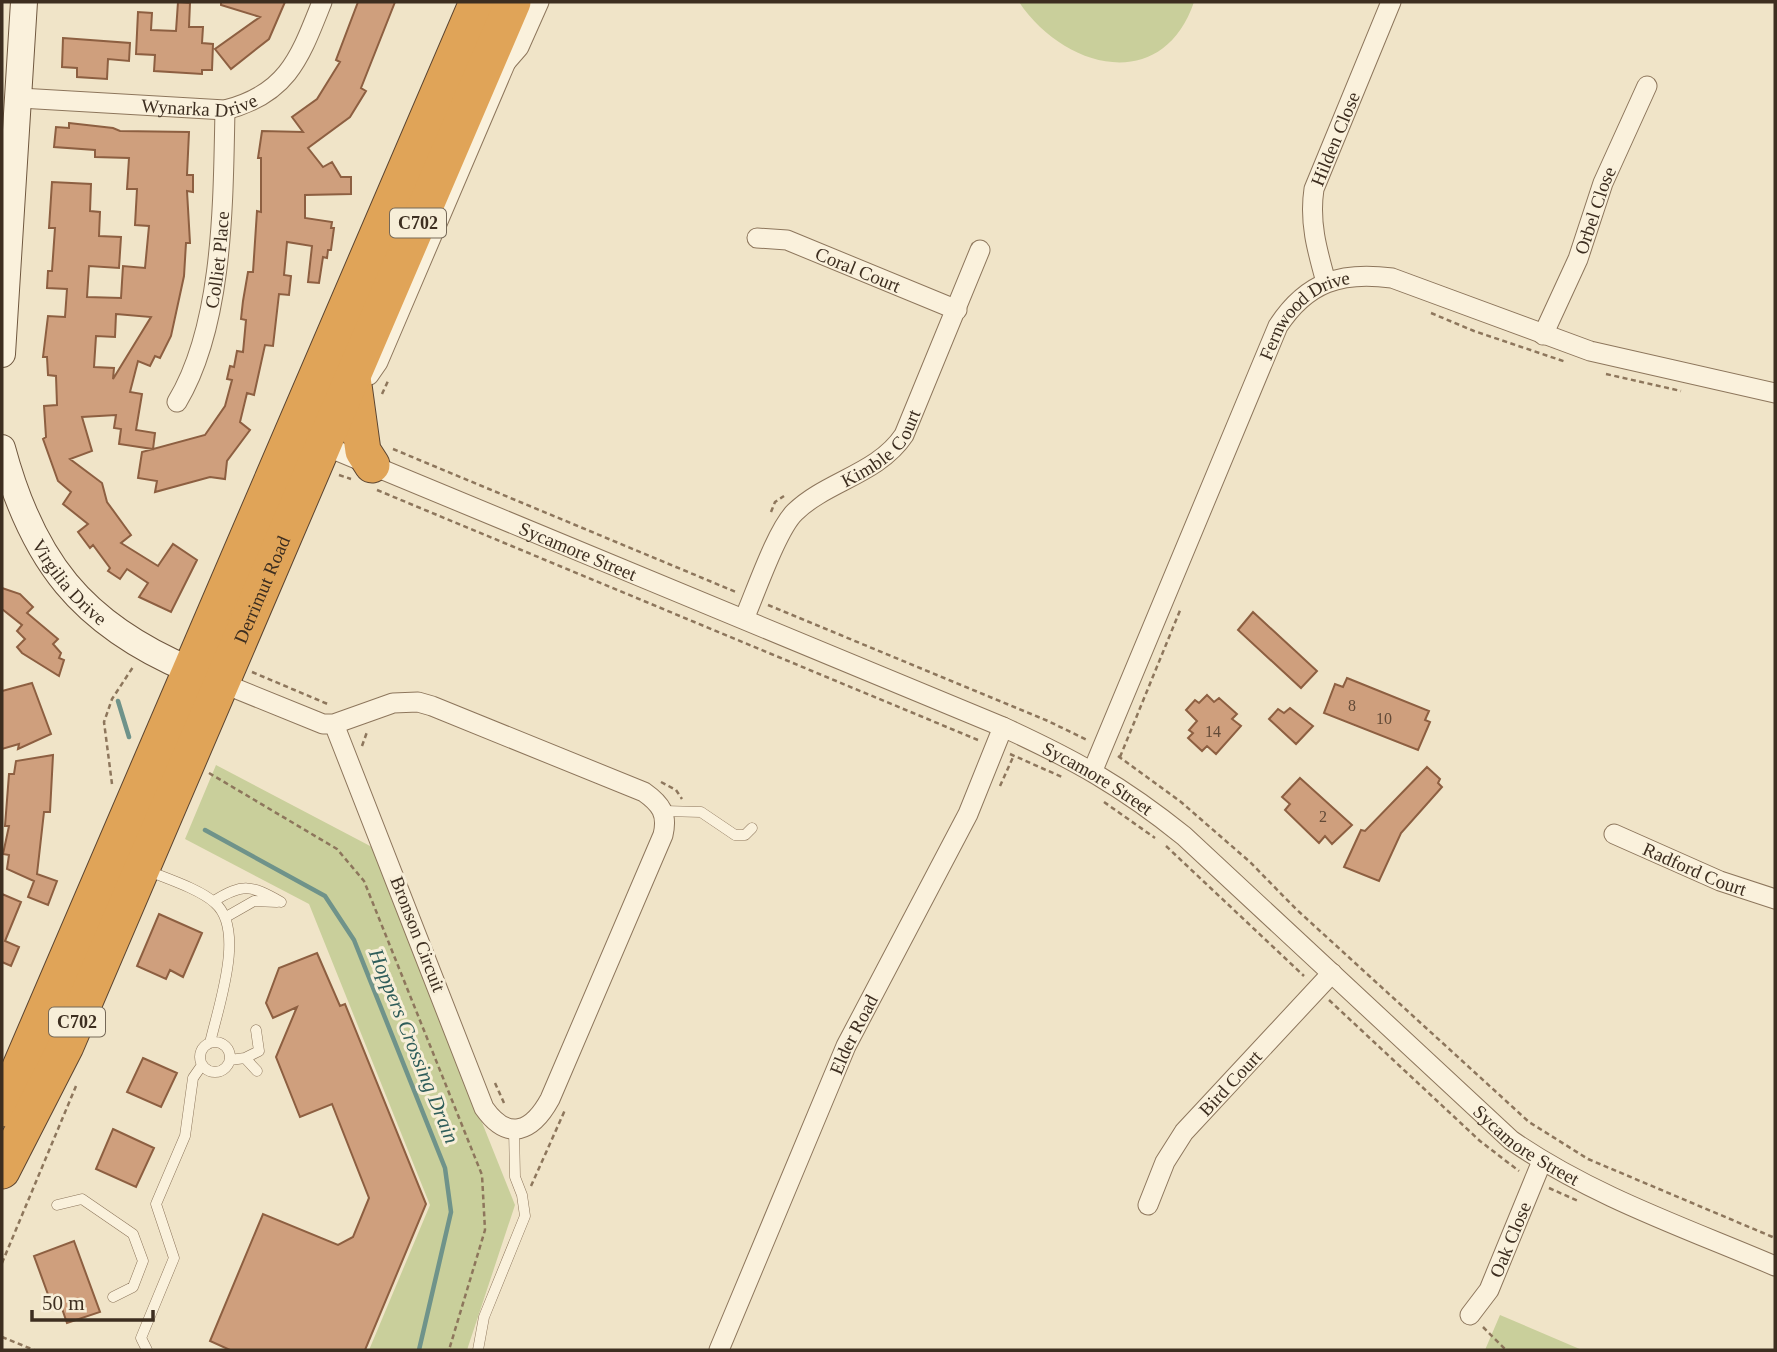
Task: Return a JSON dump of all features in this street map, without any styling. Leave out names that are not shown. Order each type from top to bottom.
[{"type":"highway","name":"Derrimut Road","points":[[308,439],[353,374],[510,7]]},
{"type":"highway","name":"Derrimut Road","points":[[2,1109],[222,675],[407,167],[510,7]]},
{"type":"highway","points":[[407,167],[422,170],[436,160],[455,136]]},
{"type":"highway","points":[[353,374],[363,451],[373,471]]},
{"type":"highway","name":"Derrimut Road","points":[[2,1171],[49,1080],[127,862]]},
{"type":"highway","points":[[2,1115],[31,1085],[49,1080]]},
{"type":"street","points":[[2,354],[24,2]]},
{"type":"street","name":"Wynarka Drive","points":[[20,99],[225,110],[262,97],[290,72],[322,2]]},
{"type":"street","name":"Hilden Close","points":[[1326,282],[1313,237],[1311,210],[1314,188],[1391,2]]},
{"type":"street","points":[[506,62],[510,7]]},
{"type":"street","points":[[353,374],[361,377],[369,374],[378,362],[506,62],[519,47],[510,7]]},
{"type":"street","name":"Orbel Close","points":[[1543,335],[1578,259],[1603,183],[1647,86]]},
{"type":"street","name":"Colliet Place","points":[[177,402],[195,368],[221,239],[225,110]]},
{"type":"street","name":"Coral Court","points":[[757,238],[787,240],[957,310]]},
{"type":"street","name":"Kimble Court","points":[[744,619],[794,513],[878,462],[896,447],[914,416],[980,250]]},
{"type":"street","name":"Fernwood Drive","points":[[1093,770],[1111,752],[1278,326],[1296,301],[1326,282],[1364,274],[1392,278],[1590,351],[1775,393]]},
{"type":"street","name":"Sycamore Street","points":[[308,439],[373,471],[744,619],[1003,727],[1093,770],[1140,801],[1184,836],[1478,1111],[1542,1161],[1600,1192],[1775,1266]]},
{"type":"street","name":"Virgilia Drive","points":[[2,448],[22,513],[56,573],[79,598],[127,637],[222,675]]},
{"type":"street","points":[[222,675],[314,721],[393,704],[425,704],[644,792],[664,811],[666,822],[663,835],[550,1099],[536,1121],[514,1129]]},
{"type":"street","name":"Bronson Circuit","points":[[335,716],[484,1108],[494,1122],[514,1129]]},
{"type":"street","name":"Elder Road","points":[[719,1350],[846,1046],[968,814],[1003,727]]},
{"type":"street","name":"Radford Court","points":[[1614,834],[1720,881],[1775,899]]},
{"type":"street","name":"Bird Court","points":[[1149,1205],[1165,1161],[1179,1139],[1332,973]]},
{"type":"street","name":"Oak Close","points":[[1470,1315],[1489,1290],[1542,1161]]},
{"type":"lane","points":[[664,811],[687,810],[717,820],[735,835],[745,835],[752,828]]},
{"type":"lane","points":[[127,862],[214,901],[226,917],[231,939],[210,1043],[202,1050],[202,1065],[193,1078],[186,1136],[156,1204],[174,1258],[141,1338],[147,1350]]},
{"type":"lane","points":[[214,901],[236,888],[257,888],[281,902],[254,901],[226,917]]},
{"type":"lane","points":[[202,1065],[218,1072],[223,1070],[230,1060],[245,1058],[259,1051],[256,1030]]},
{"type":"lane","points":[[210,1043],[223,1044],[230,1060]]},
{"type":"lane","points":[[245,1058],[257,1071]]},
{"type":"lane","points":[[478,1350],[484,1317],[525,1216],[523,1195],[515,1177],[514,1129]]},
{"type":"lane","points":[[57,1205],[82,1199],[133,1234],[143,1261],[133,1287],[113,1297]]},
{"type":"path","points":[[1424,310],[1474,331],[1567,363]]},
{"type":"path","points":[[1602,373],[1693,394]]},
{"type":"path","points":[[378,404],[389,378]]},
{"type":"path","points":[[334,484],[339,474],[373,471],[753,599],[1048,721],[1111,752],[1181,802],[1250,862],[1296,909],[1529,1122],[1588,1158],[1775,1238]]},
{"type":"path","points":[[373,471],[1070,782]]},
{"type":"path","points":[[770,515],[775,502],[787,495]]},
{"type":"path","points":[[1111,752],[1183,604]]},
{"type":"path","points":[[112,790],[113,777],[104,722],[112,699],[134,666]]},
{"type":"path","points":[[222,675],[335,716]]},
{"type":"path","points":[[996,794],[1014,755]]},
{"type":"path","points":[[209,773],[337,849],[364,881],[482,1175],[485,1230],[449,1350]]},
{"type":"path","points":[[653,778],[676,790],[687,810]]},
{"type":"path","points":[[1101,800],[1165,845],[1480,1141],[1534,1181],[1584,1204]]},
{"type":"path","points":[[523,1195],[534,1183],[567,1106]]},
{"type":"path","points":[[1470,1315],[1506,1350]]},
{"type":"path","points":[[2,1336],[34,1350]]},
{"type":"green space","points":[[1019,2],[1194,2],[1179,31],[1159,51],[1136,61],[1111,62],[1086,56],[1061,43],[1038,25]]},
{"type":"green space","points":[[216,765],[372,847],[515,1205],[467,1350],[369,1350],[430,1205],[309,904],[185,839]]},
{"type":"green space","points":[[1500,1315],[1582,1350],[1485,1350]]},
{"type":"building","points":[[178,2],[190,3],[189,27],[203,27],[202,43],[213,44],[212,70],[202,70],[202,74],[154,71],[155,55],[136,54],[138,12],[152,13],[151,30],[176,31]]},
{"type":"building","points":[[221,2],[285,2],[269,39],[231,69],[215,49],[260,17],[221,5]]},
{"type":"building","points":[[358,2],[395,2],[361,88],[366,91],[350,117],[308,148],[323,167],[332,162],[341,177],[351,177],[351,194],[305,195],[305,218],[332,222],[331,228],[334,228],[331,250],[328,250],[327,258],[323,257],[319,283],[308,282],[312,246],[287,242],[284,275],[291,276],[289,295],[279,294],[273,346],[265,345],[254,395],[247,393],[240,422],[250,430],[227,461],[225,479],[210,477],[155,492],[157,481],[138,478],[142,452],[205,435],[225,406],[232,380],[227,379],[230,366],[234,367],[237,351],[243,352],[246,320],[241,319],[243,301],[248,272],[253,272],[257,211],[261,212],[261,158],[258,158],[262,131],[303,132],[292,117],[317,99],[340,62],[336,60]]},
{"type":"building","points":[[63,38],[130,43],[129,61],[108,59],[107,79],[77,77],[77,68],[62,67]]},
{"type":"building","points":[[69,123],[120,131],[189,132],[187,175],[193,175],[193,192],[187,191],[190,243],[186,243],[184,276],[171,336],[160,358],[155,356],[150,366],[138,361],[130,392],[142,394],[136,430],[155,433],[153,449],[119,444],[121,429],[114,428],[116,415],[82,417],[92,451],[70,459],[102,483],[107,502],[131,535],[121,543],[158,566],[173,544],[197,560],[171,612],[139,597],[148,583],[127,569],[120,579],[108,571],[110,568],[93,545],[90,548],[78,532],[88,524],[63,504],[71,492],[58,481],[43,439],[46,437],[44,406],[57,405],[56,376],[48,375],[47,357],[43,357],[48,316],[65,317],[67,289],[47,288],[48,271],[52,271],[55,228],[49,228],[52,182],[91,184],[90,211],[100,212],[99,236],[121,237],[119,268],[89,266],[87,297],[121,298],[123,266],[145,268],[149,226],[135,225],[137,189],[127,189],[129,158],[95,157],[95,150],[54,147],[56,127],[69,128]],"holes":[[[116,314],[151,317],[113,379],[114,368],[94,367],[96,336],[115,337]]]},
{"type":"building","points":[[2,588],[20,594],[33,607],[27,613],[58,639],[53,644],[61,653],[59,658],[64,660],[59,676],[17,647],[25,639],[17,631],[22,625],[2,609]]},
{"type":"building","points":[[1253,612],[1317,671],[1301,688],[1238,630]]},
{"type":"building","points":[[1347,678],[1429,711],[1425,720],[1430,722],[1418,750],[1324,713],[1335,684],[1343,687]]},
{"type":"building","points":[[32,683],[51,734],[18,749],[19,744],[2,749],[2,691]]},
{"type":"building","points":[[1207,695],[1214,702],[1219,698],[1237,714],[1232,719],[1241,726],[1216,754],[1207,746],[1202,751],[1188,738],[1193,733],[1189,730],[1197,721],[1186,710],[1195,700],[1199,703]]},
{"type":"building","points":[[1290,708],[1313,726],[1296,744],[1269,719],[1278,709],[1284,713]]},
{"type":"building","points":[[53,755],[50,812],[44,812],[37,874],[57,881],[48,905],[28,897],[34,881],[7,869],[9,855],[3,854],[9,826],[5,826],[9,774],[14,774],[16,761]]},
{"type":"building","points":[[1427,767],[1440,779],[1438,783],[1442,787],[1401,833],[1379,881],[1344,867],[1361,830],[1365,831]]},
{"type":"building","points":[[1300,778],[1352,825],[1332,844],[1325,836],[1319,843],[1285,810],[1290,804],[1282,797]]},
{"type":"building","points":[[2,894],[21,902],[5,941],[19,947],[11,966],[2,962]]},
{"type":"building","points":[[159,914],[202,933],[183,977],[170,970],[166,979],[137,966]]},
{"type":"building","points":[[317,953],[340,1006],[345,1004],[426,1204],[365,1350],[230,1350],[210,1341],[263,1214],[338,1245],[353,1237],[369,1198],[332,1104],[300,1117],[276,1057],[297,1007],[273,1018],[266,1003],[279,968]]},
{"type":"building","points":[[143,1058],[177,1073],[161,1107],[127,1092]]},
{"type":"building","points":[[113,1129],[154,1148],[136,1187],[96,1169]]},
{"type":"building","points":[[74,1241],[100,1312],[67,1323],[58,1297],[50,1300],[34,1256]]},
{"type":"waterway","name":"Hoppers Crossing Drain","points":[[118,701],[129,737]]},
{"type":"waterway","name":"Hoppers Crossing Drain","points":[[205,830],[325,896],[354,940],[445,1168],[451,1212],[419,1350]]}]
